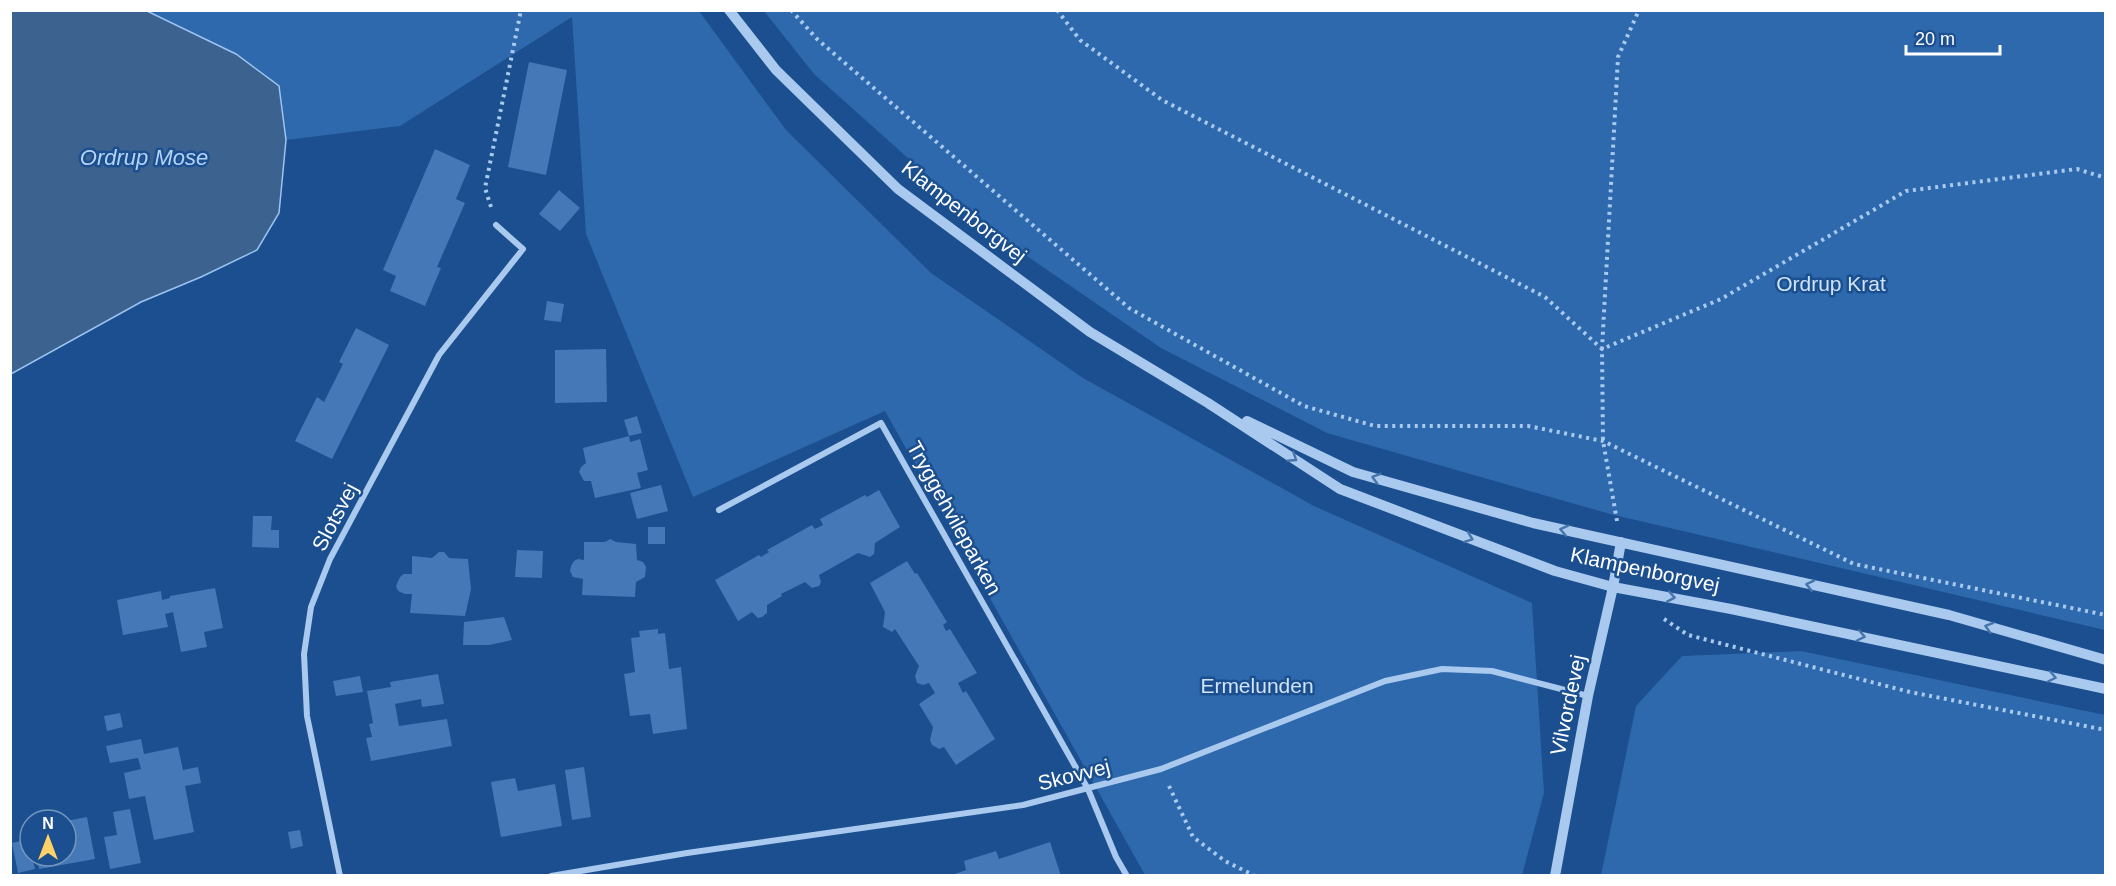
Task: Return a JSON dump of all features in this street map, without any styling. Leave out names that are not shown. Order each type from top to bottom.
[{"type":"street","name":"Klampenborgvej","points":[[729,10],[776,70],[898,189],[1090,332],[1208,403],[1340,489],[1555,571],[1613,587],[1720,606],[2106,689]]},
{"type":"street","name":"Slotsvej","points":[[340,876],[307,716],[304,654],[310,607],[330,559],[439,355],[524,249],[496,225]]},
{"type":"street","name":"Klampenborgvej","points":[[1208,403],[1353,472],[1533,523],[1949,615],[2106,660]]},
{"type":"street","name":"Tryggehvileparken","points":[[720,510],[881,423],[1089,789]]},
{"type":"street","name":"Vilvordevej","points":[[1555,876],[1588,696],[1621,542]]},
{"type":"street","name":"Skovvej","points":[[551,876],[1023,805],[1161,769],[1385,681],[1442,669],[1492,671],[1588,696]]},
{"type":"street","points":[[1089,789],[1116,857],[1127,876]]},
{"type":"path","points":[[496,225],[485,188],[521,10]]},
{"type":"path","points":[[791,10],[817,39],[1129,308],[1304,406],[1375,426],[1528,426],[1603,441],[1854,564],[2106,615]]},
{"type":"path","points":[[1057,10],[1080,40],[1162,100],[1545,297],[1602,349]]},
{"type":"path","points":[[1621,542],[1603,441],[1602,349],[1618,57],[1640,10]]},
{"type":"path","points":[[1602,349],[1721,299],[1906,191],[2077,169],[2106,178]]},
{"type":"path","points":[[1660,617],[1688,635],[1910,692],[2106,730]]},
{"type":"path","points":[[1161,769],[1193,837],[1225,861],[1255,876]]},
{"type":"green space","name":"Ermelunden","points":[[147,11],[699,11],[786,130],[931,273],[1083,378],[1314,506],[1532,603],[1544,793],[1522,875],[1145,875],[885,411],[693,497],[586,234],[572,17],[400,126],[286,140],[279,86],[236,54]]},
{"type":"green space","name":"Ordrup Krat","points":[[764,11],[2105,11],[2105,630],[1610,514],[1327,433],[1161,348],[986,228],[814,74]]},
{"type":"green space","points":[[1801,651],[2105,715],[2105,875],[1601,875],[1636,706],[1682,656]]},
{"type":"water","name":"Ordrup Mose","points":[[11,10],[147,11],[236,54],[279,86],[286,140],[279,213],[257,250],[141,302],[11,374]]},
{"type":"building","points":[[529,62],[567,70],[546,175],[508,167]]},
{"type":"building","points":[[435,149],[470,165],[456,199],[465,203],[437,267],[441,268],[425,306],[390,291],[396,276],[383,270]]},
{"type":"building","points":[[559,190],[580,208],[560,231],[539,214]]},
{"type":"building","points":[[547,301],[564,304],[561,322],[544,320]]},
{"type":"building","points":[[356,328],[389,345],[332,459],[295,441],[317,397],[324,402],[343,364],[339,362]]},
{"type":"building","points":[[606,349],[607,402],[555,403],[555,350]]},
{"type":"building","points":[[637,416],[642,433],[629,436],[624,420]]},
{"type":"building","points":[[629,436],[630,442],[640,439],[648,470],[637,473],[641,488],[595,498],[591,481],[584,481],[579,472],[586,463],[583,448]]},
{"type":"building","points":[[661,485],[668,511],[637,519],[630,493]]},
{"type":"building","points":[[879,490],[900,527],[875,543],[874,554],[870,557],[858,553],[819,575],[821,582],[819,586],[812,588],[805,582],[781,594],[782,596],[767,605],[767,613],[762,617],[758,618],[752,612],[738,621],[715,580],[759,555],[761,557],[769,552],[767,550],[812,525],[815,529],[823,525],[820,519]]},
{"type":"building","points":[[253,516],[272,516],[271,530],[279,530],[279,548],[252,547]]},
{"type":"building","points":[[648,527],[665,527],[665,544],[648,544]]},
{"type":"building","points":[[610,539],[616,542],[636,544],[637,560],[643,562],[646,567],[645,577],[636,582],[635,597],[582,595],[583,579],[573,577],[570,571],[574,561],[584,560],[584,542],[605,542]]},
{"type":"building","points":[[517,550],[543,551],[542,578],[515,577]]},
{"type":"building","points":[[439,552],[444,552],[449,558],[468,559],[471,589],[465,616],[410,613],[412,594],[398,591],[396,586],[400,577],[404,574],[412,574],[412,556],[432,558]]},
{"type":"building","points":[[907,561],[947,622],[943,625],[946,631],[950,629],[977,673],[958,683],[963,693],[966,691],[995,739],[956,765],[944,747],[939,749],[932,745],[930,740],[933,727],[919,704],[935,693],[929,683],[923,685],[917,683],[915,676],[919,666],[895,629],[892,632],[883,627],[885,612],[870,583]]},
{"type":"building","points":[[215,588],[223,628],[204,632],[207,647],[181,652],[173,612],[165,614],[168,627],[123,635],[117,600],[161,591],[162,600],[170,596]]},
{"type":"building","points":[[504,617],[512,640],[489,645],[463,645],[464,622]]},
{"type":"building","points":[[658,629],[658,634],[665,633],[669,669],[681,667],[687,729],[653,734],[650,714],[630,716],[624,674],[635,672],[631,638],[640,637],[639,631]]},
{"type":"building","points":[[438,674],[444,704],[422,707],[421,699],[395,704],[399,726],[447,719],[452,746],[371,761],[366,738],[372,737],[369,724],[373,723],[367,691],[391,687],[390,682]]},
{"type":"building","points":[[360,676],[363,692],[336,696],[333,681]]},
{"type":"building","points":[[120,713],[123,727],[107,731],[104,716]]},
{"type":"building","points":[[141,739],[144,754],[178,747],[183,770],[198,767],[201,783],[185,786],[194,832],[154,840],[145,796],[129,799],[124,773],[141,769],[138,758],[110,763],[106,746]]},
{"type":"building","points":[[584,767],[591,817],[572,820],[565,770]]},
{"type":"building","points":[[515,778],[518,791],[555,784],[562,826],[501,837],[491,782]]},
{"type":"building","points":[[130,809],[141,863],[110,869],[104,837],[117,835],[113,812]]},
{"type":"building","points":[[87,817],[95,859],[78,862],[78,819]]},
{"type":"building","points":[[300,830],[303,846],[291,849],[288,832]]},
{"type":"building","points":[[18,842],[18,868],[35,869],[18,873],[12,843]]},
{"type":"building","points":[[1050,842],[1061,876],[949,876],[966,870],[964,861],[996,851],[999,859]]}]
